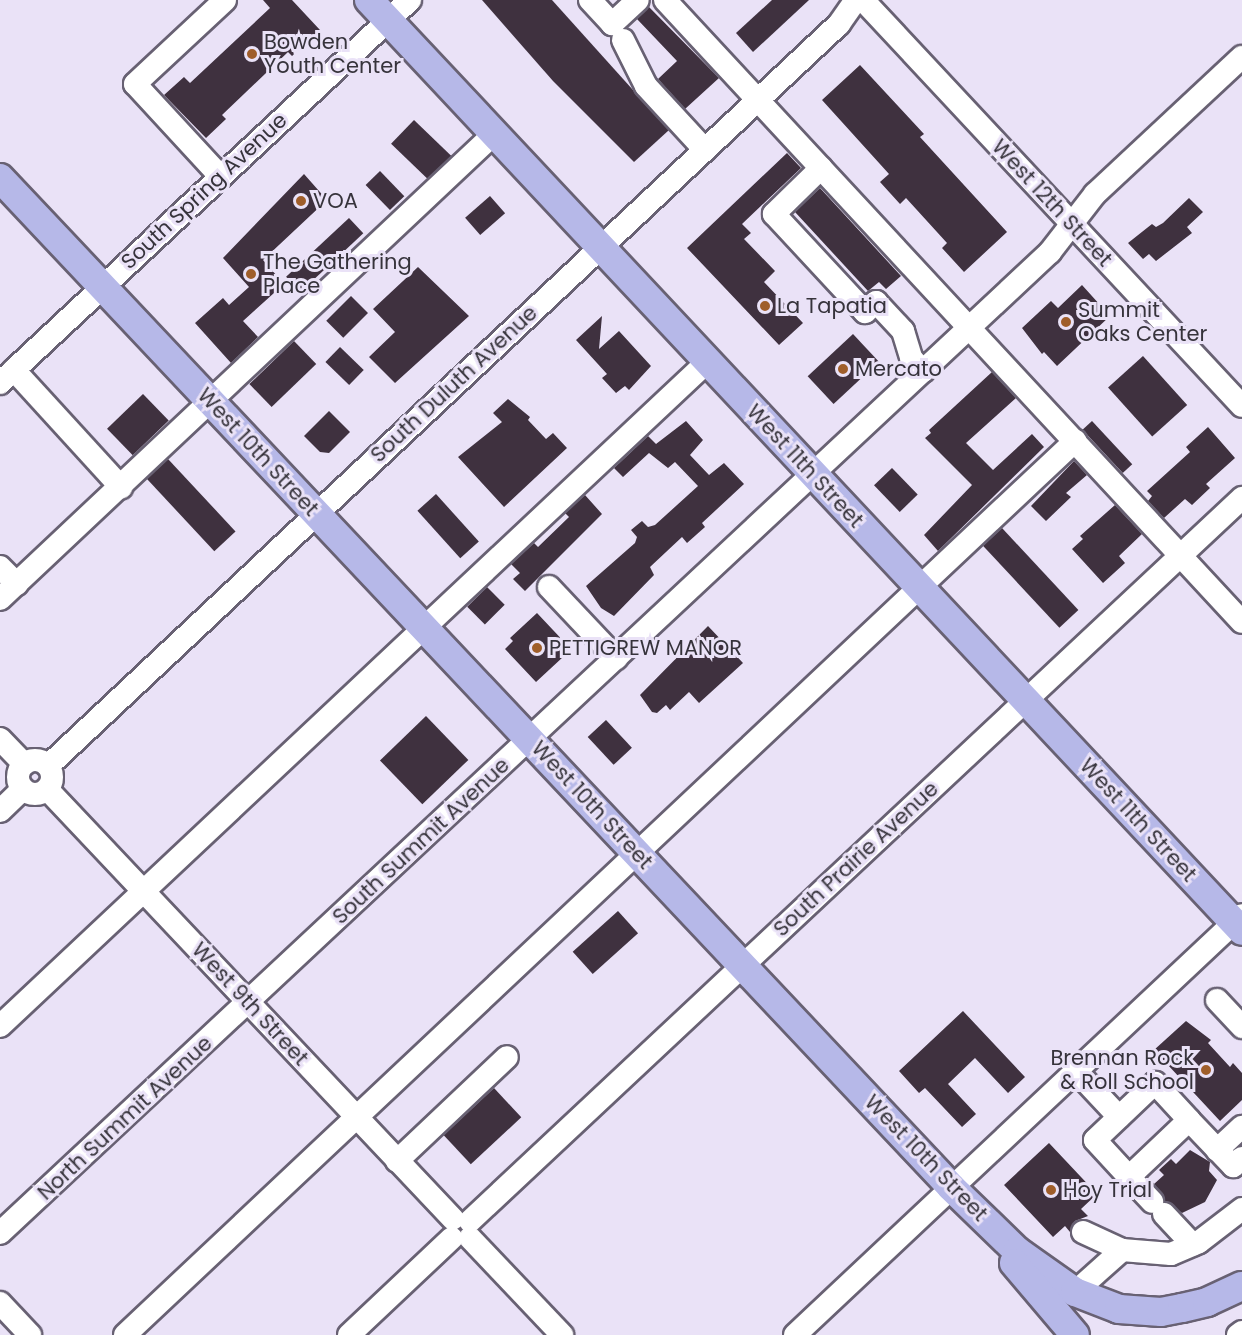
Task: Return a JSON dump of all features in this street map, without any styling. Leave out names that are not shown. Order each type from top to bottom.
[{"type":"main road","name":"West 11th Street","points":[[369,0],[1026,701],[1239,923]]},
{"type":"main road","name":"West 10th Street","points":[[0,178],[951,1187],[1017,1251],[1075,1292],[1119,1309],[1161,1312],[1207,1302],[1242,1286]]},
{"type":"main road","points":[[951,1187],[1075,1335]]},
{"type":"street","points":[[220,176],[135,84],[225,0]]},
{"type":"street","name":"South Spring Avenue","points":[[7,377],[410,0]]},
{"type":"street","points":[[590,0],[612,24],[638,0]]},
{"type":"street","points":[[665,0],[1242,622]]},
{"type":"street","name":"South Duluth Avenue","points":[[48,765],[840,24],[856,0]]},
{"type":"street","name":"West 12th Street","points":[[863,0],[1242,406]]},
{"type":"street","points":[[623,40],[646,86],[705,150]]},
{"type":"street","name":"South Summit Avenue","points":[[249,1003],[1050,252],[1095,194],[1242,57]]},
{"type":"street","points":[[0,599],[494,134]]},
{"type":"street","points":[[821,168],[774,214],[865,312],[876,302],[903,331],[910,358],[923,371]]},
{"type":"street","points":[[0,1026],[707,362]]},
{"type":"street","points":[[7,377],[121,487]]},
{"type":"street","points":[[124,1335],[921,589],[1075,441]]},
{"type":"street","name":"South Prairie Avenue","points":[[349,1335],[1242,498]]},
{"type":"street","points":[[0,567],[17,584]]},
{"type":"street","points":[[549,587],[616,658]]},
{"type":"street","points":[[0,739],[24,764]]},
{"type":"street","points":[[33,760],[48,765],[52,780],[47,789],[32,794],[23,789],[18,773],[24,764],[33,760]]},
{"type":"street","points":[[0,810],[23,789]]},
{"type":"street","name":"West 9th Street","points":[[47,789],[558,1334]]},
{"type":"street","points":[[795,1335],[1076,1071],[1239,923]]},
{"type":"street","points":[[1217,1000],[1242,1027]]},
{"type":"street","name":"North Summit Avenue","points":[[0,1233],[249,1003]]},
{"type":"street","points":[[398,1161],[507,1057]]},
{"type":"street","points":[[1076,1071],[1119,1118]]},
{"type":"street","points":[[1193,1245],[1095,1140],[1155,1083],[1233,1167],[1242,1158]]},
{"type":"street","points":[[1129,1177],[1189,1120]]},
{"type":"street","points":[[1218,1150],[1242,1127]]},
{"type":"street","points":[[1083,1232],[1122,1250],[1171,1254],[1193,1245],[1224,1227],[1242,1209]]},
{"type":"street","points":[[1075,1292],[1122,1250]]},
{"type":"street","points":[[0,1303],[30,1335]]},
{"type":"street","points":[[1238,1335],[1242,1332]]},
{"type":"building","points":[[263,0],[292,0],[320,30],[292,56],[288,52],[222,115],[226,119],[206,138],[164,95],[184,77],[190,83],[270,8]]},
{"type":"building","points":[[482,0],[552,0],[669,130],[634,162],[553,81]]},
{"type":"building","points":[[772,0],[809,0],[753,52],[736,33]]},
{"type":"building","points":[[649,7],[719,78],[685,109],[658,79],[677,61],[637,19]]},
{"type":"building","points":[[860,65],[924,134],[920,137],[1007,232],[964,272],[942,248],[947,243],[906,198],[900,204],[880,182],[889,174],[822,100]]},
{"type":"building","points":[[414,120],[451,156],[428,180],[391,144]]},
{"type":"building","points":[[787,153],[801,168],[742,224],[751,233],[744,239],[775,271],[764,282],[803,323],[779,345],[687,248]]},
{"type":"building","points":[[380,171],[404,196],[390,210],[366,185]]},
{"type":"building","points":[[304,174],[327,200],[263,260],[284,284],[243,321],[258,337],[231,363],[195,323],[223,298],[229,305],[249,287],[223,258]]},
{"type":"building","points":[[820,188],[901,276],[886,289],[879,282],[868,291],[795,212]]},
{"type":"building","points":[[490,196],[505,213],[480,235],[465,218]]},
{"type":"building","points":[[1189,198],[1203,212],[1187,227],[1192,233],[1156,261],[1149,254],[1143,259],[1128,243],[1152,224],[1156,227],[1163,223]]},
{"type":"building","points":[[349,218],[363,233],[300,292],[286,277]]},
{"type":"building","points":[[418,267],[469,316],[395,383],[369,357],[395,332],[373,309]]},
{"type":"building","name":"Summit Oaks Center","points":[[1082,285],[1110,316],[1057,366],[1044,352],[1042,354],[1022,328],[1051,301],[1058,308]]},
{"type":"building","points":[[351,296],[368,313],[343,338],[326,321]]},
{"type":"building","points":[[602,316],[599,349],[619,331],[651,366],[629,390],[625,386],[616,393],[602,378],[607,374],[576,340]]},
{"type":"building","name":"Mercato","points":[[853,334],[879,362],[834,404],[808,376]]},
{"type":"building","points":[[294,341],[316,364],[272,407],[249,384]]},
{"type":"building","points":[[340,347],[364,370],[349,385],[325,362]]},
{"type":"building","points":[[1143,356],[1187,405],[1152,436],[1108,387]]},
{"type":"building","points":[[992,372],[1016,398],[966,443],[993,470],[1032,434],[1044,447],[938,551],[924,535],[972,485],[925,438],[931,433],[929,430]]},
{"type":"building","points":[[143,394],[169,421],[133,455],[107,429]]},
{"type":"building","points":[[508,399],[530,417],[528,420],[546,439],[553,433],[567,448],[504,507],[458,457],[502,422],[493,413]]},
{"type":"building","points":[[329,411],[350,432],[329,453],[320,452],[304,436]]},
{"type":"building","points":[[686,421],[703,440],[690,455],[709,475],[724,463],[744,484],[702,523],[705,527],[687,543],[682,537],[650,567],[654,575],[614,616],[601,608],[586,586],[635,543],[637,537],[631,530],[642,521],[648,527],[655,525],[698,486],[675,462],[668,468],[649,453],[623,477],[614,468],[648,436],[656,444]]},
{"type":"building","points":[[1092,421],[1132,464],[1123,473],[1082,430]]},
{"type":"building","points":[[1208,427],[1235,458],[1206,484],[1210,488],[1192,505],[1185,499],[1164,518],[1148,501],[1152,496],[1147,491],[1190,452],[1186,447]]},
{"type":"building","points":[[168,459],[236,531],[214,551],[147,479]]},
{"type":"building","points":[[1074,461],[1087,475],[1066,493],[1071,497],[1046,521],[1031,506]]},
{"type":"building","points":[[892,468],[918,495],[900,512],[874,485]]},
{"type":"building","points":[[436,494],[479,542],[460,558],[417,511]]},
{"type":"building","points":[[585,495],[602,514],[525,591],[513,579],[520,573],[511,564],[534,543],[538,547],[569,517],[565,513]]},
{"type":"building","points":[[1115,505],[1142,534],[1119,556],[1125,563],[1103,583],[1072,549],[1083,539],[1080,536]]},
{"type":"building","points":[[1002,528],[1078,610],[1059,628],[983,546]]},
{"type":"building","points":[[487,587],[505,605],[485,624],[467,607]]},
{"type":"building","name":"PETTIGREW MANOR","points":[[537,613],[569,647],[561,655],[563,657],[536,682],[505,649],[513,641],[510,638]]},
{"type":"building","points":[[708,626],[743,663],[699,703],[689,692],[670,710],[666,705],[657,713],[652,712],[640,695]]},
{"type":"building","points":[[426,716],[468,760],[422,804],[380,760]]},
{"type":"building","points":[[606,720],[632,748],[614,765],[588,737]]},
{"type":"building","points":[[618,911],[638,933],[593,974],[573,952]]},
{"type":"building","points":[[963,1011],[1025,1077],[1008,1093],[975,1058],[948,1084],[976,1114],[962,1127],[925,1088],[919,1093],[899,1071]]},
{"type":"building","name":"Brennan Rock & Roll School","points":[[1186,1021],[1211,1040],[1208,1043],[1230,1067],[1233,1063],[1242,1073],[1242,1100],[1220,1121],[1154,1050]]},
{"type":"building","points":[[494,1088],[521,1117],[471,1164],[444,1135]]},
{"type":"building","name":"Hoy Trial","points":[[1049,1143],[1097,1194],[1081,1209],[1088,1216],[1075,1221],[1070,1232],[1065,1226],[1053,1237],[1004,1185]]},
{"type":"building","points":[[1190,1150],[1210,1162],[1209,1171],[1217,1180],[1205,1202],[1182,1213],[1165,1201],[1154,1184],[1164,1175],[1159,1170],[1171,1159],[1176,1164]]},
{"type":"place","name":"Bowden Youth Center","points":[[252,54]]},
{"type":"place","name":"VOA","points":[[301,201]]},
{"type":"place","name":"The Gathering Place","points":[[251,274]]},
{"type":"place","name":"La Tapatia","points":[[765,306]]},
{"type":"place","name":"Summit Oaks Center","points":[[1066,322]]},
{"type":"place","name":"Mercato","points":[[843,369]]},
{"type":"place","name":"PETTIGREW MANOR","points":[[537,648]]},
{"type":"place","name":"Brennan Rock & Roll School","points":[[1206,1070]]},
{"type":"place","name":"Hoy Trial","points":[[1051,1190]]}]
